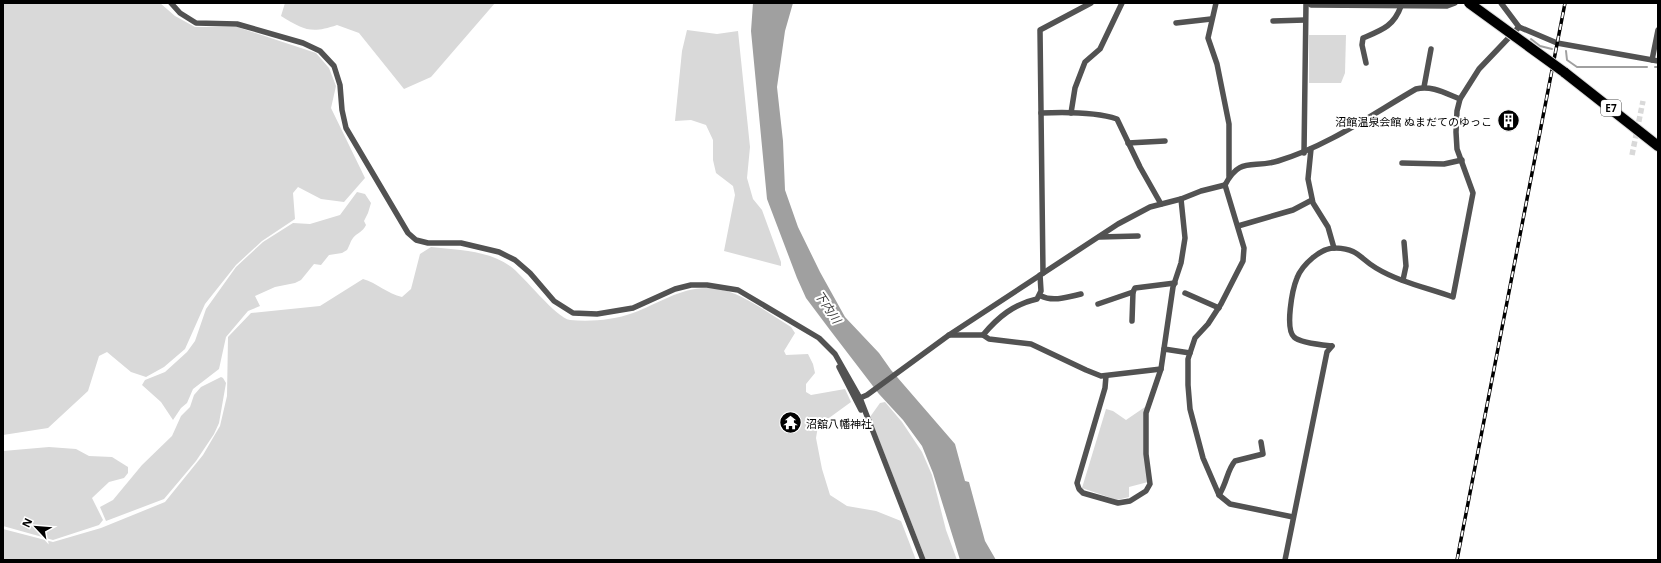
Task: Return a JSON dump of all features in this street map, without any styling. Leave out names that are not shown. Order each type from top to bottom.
[{"type":"highway","name":"E7","points":[[1469,3],[1564,72],[1658,146]]},
{"type":"street","points":[[171,3],[180,13],[196,23],[237,24],[303,43],[320,51],[334,66],[340,85],[342,110],[346,128],[408,233],[416,240],[428,243],[461,243],[499,252],[515,260],[530,273],[554,301],[573,313],[597,314],[633,308],[675,289],[690,285],[707,285],[738,290],[819,338],[835,354],[860,398],[923,560]]},
{"type":"street","points":[[983,335],[992,324],[1009,310],[1025,302],[1038,299],[1040,296],[1040,30],[1091,3]]},
{"type":"street","points":[[1071,113],[1075,88],[1085,62],[1100,49],[1122,3]]},
{"type":"street","points":[[1216,3],[1211,19],[1208,38],[1217,64],[1229,124],[1229,176]]},
{"type":"street","points":[[1304,153],[1305,20],[1307,3],[1311,6],[1447,6],[1455,3]]},
{"type":"street","points":[[1501,3],[1518,27],[1557,43],[1655,61],[1658,30]]},
{"type":"street","points":[[1366,63],[1362,45],[1363,38],[1394,21],[1401,6]]},
{"type":"street","points":[[1176,22],[1211,19]]},
{"type":"street","points":[[1273,21],[1305,20]]},
{"type":"street","points":[[1285,560],[1327,352],[1332,346],[1300,340],[1293,337],[1288,326],[1296,284],[1300,273],[1319,253],[1334,248],[1353,250],[1376,268],[1403,280],[1453,297],[1473,193],[1458,149],[1456,132],[1457,111],[1460,99],[1479,69],[1518,27]]},
{"type":"street","points":[[1424,87],[1431,49]]},
{"type":"street","points":[[1293,516],[1230,504],[1219,495],[1203,458],[1190,409],[1188,376],[1190,353],[1194,338],[1208,324],[1219,308],[1243,261],[1244,248],[1224,186],[1229,176],[1236,169],[1242,166],[1276,162],[1304,153],[1416,90],[1424,87],[1460,99]]},
{"type":"street","points":[[1041,113],[1071,113],[1108,116],[1117,119],[1128,143],[1161,204]]},
{"type":"street","points":[[1128,143],[1165,141]]},
{"type":"street","points":[[1311,149],[1308,179],[1312,200],[1328,227],[1334,248]]},
{"type":"street","points":[[1402,163],[1444,164],[1462,160]]},
{"type":"street","points":[[860,398],[867,395],[949,335],[1041,274],[1150,207],[1224,186]]},
{"type":"street","points":[[1106,376],[1105,388],[1077,483],[1079,489],[1083,493],[1118,503],[1136,497],[1146,491],[1150,484],[1146,454],[1146,413],[1160,369],[1175,283],[1181,263],[1185,238],[1181,199]]},
{"type":"street","points":[[1238,226],[1293,210],[1312,200]]},
{"type":"street","points":[[1100,237],[1138,236]]},
{"type":"street","points":[[1403,280],[1406,261],[1404,242]]},
{"type":"street","points":[[1098,304],[1132,292],[1139,287],[1175,283]]},
{"type":"street","points":[[1132,292],[1132,321]]},
{"type":"street","points":[[1185,293],[1219,308]]},
{"type":"street","points":[[1040,296],[1045,298],[1061,299],[1081,294]]},
{"type":"street","points":[[949,335],[983,335],[989,339],[1031,344],[1102,376],[1160,369]]},
{"type":"street","points":[[1164,349],[1190,353]]},
{"type":"street","points":[[835,354],[843,378],[861,410]]},
{"type":"street","points":[[1219,495],[1226,485],[1229,471],[1235,461],[1263,454],[1261,442]]},
{"type":"shaded area","points":[[3,3],[160,3],[175,16],[195,27],[237,27],[316,53],[329,68],[336,86],[331,108],[365,178],[344,202],[321,199],[298,187],[293,193],[295,219],[262,241],[236,265],[205,304],[185,349],[164,367],[146,377],[131,372],[107,352],[99,356],[88,391],[48,428],[3,435]]},
{"type":"shaded area","points":[[285,3],[495,3],[431,77],[404,89],[359,33],[337,25],[314,30],[296,25],[281,16]]},
{"type":"shaded area","points":[[687,30],[717,34],[738,31],[750,147],[747,178],[753,199],[762,210],[781,262],[781,266],[724,251],[735,195],[733,186],[716,173],[713,160],[713,140],[706,125],[691,120],[675,121],[682,51]]},
{"type":"shaded area","points":[[1309,35],[1346,35],[1345,73],[1341,83],[1309,83]]},
{"type":"shaded area","points":[[357,192],[365,194],[371,203],[364,221],[366,225],[353,238],[347,250],[342,253],[329,255],[321,265],[314,264],[301,280],[295,283],[275,287],[255,296],[260,306],[248,311],[226,337],[219,369],[193,389],[187,403],[181,408],[173,420],[161,402],[142,385],[145,380],[165,372],[187,352],[195,341],[206,309],[236,267],[263,242],[293,223],[310,224],[340,215]]},
{"type":"shaded area","points":[[431,247],[462,250],[482,254],[501,261],[516,271],[557,312],[570,320],[594,321],[610,319],[633,313],[678,293],[701,288],[714,288],[727,291],[743,298],[791,327],[795,333],[784,351],[786,355],[808,354],[813,364],[815,373],[806,384],[806,392],[811,395],[845,389],[851,402],[818,426],[816,438],[822,469],[830,495],[847,506],[876,511],[901,521],[916,560],[3,560],[3,529],[53,542],[101,528],[165,502],[203,455],[220,426],[227,396],[228,337],[251,313],[320,306],[363,279],[402,297],[411,289],[420,254]]},
{"type":"shaded area","points":[[221,377],[226,383],[219,423],[214,434],[196,461],[164,499],[106,521],[100,507],[113,500],[142,465],[172,436],[181,416],[190,407],[194,395],[201,387]]},
{"type":"shaded area","points":[[885,402],[902,422],[922,452],[932,475],[946,530],[957,560],[926,560],[870,417],[880,403]]},
{"type":"shaded area","points":[[1145,407],[1148,482],[1129,487],[1129,497],[1117,500],[1082,488],[1106,409],[1113,411],[1126,420]]},
{"type":"shaded area","points":[[49,447],[76,449],[89,456],[112,457],[128,467],[128,473],[124,478],[109,482],[92,498],[103,520],[99,525],[53,540],[3,526],[3,451]]},
{"type":"water","name":"下内川","points":[[753,3],[793,3],[785,31],[777,87],[783,141],[785,190],[798,227],[820,272],[845,317],[879,353],[891,370],[955,444],[965,481],[969,482],[985,541],[996,560],[960,560],[933,473],[922,446],[903,420],[879,394],[806,298],[797,278],[767,199],[751,31]]},
{"type":"waterway","points":[[1531,39],[1540,46],[1552,49]]},
{"type":"waterway","points":[[1566,51],[1567,60],[1577,67],[1647,67]]},
{"type":"tunnel","points":[[1632,155],[1643,101]]},
{"type":"railway","points":[[1457,560],[1565,3]]},
{"type":"place","name":"沼館温泉会館 ぬまだてのゆっこ","points":[[1508,121]]},
{"type":"place","name":"沼舘八幡神社","points":[[791,423]]}]
